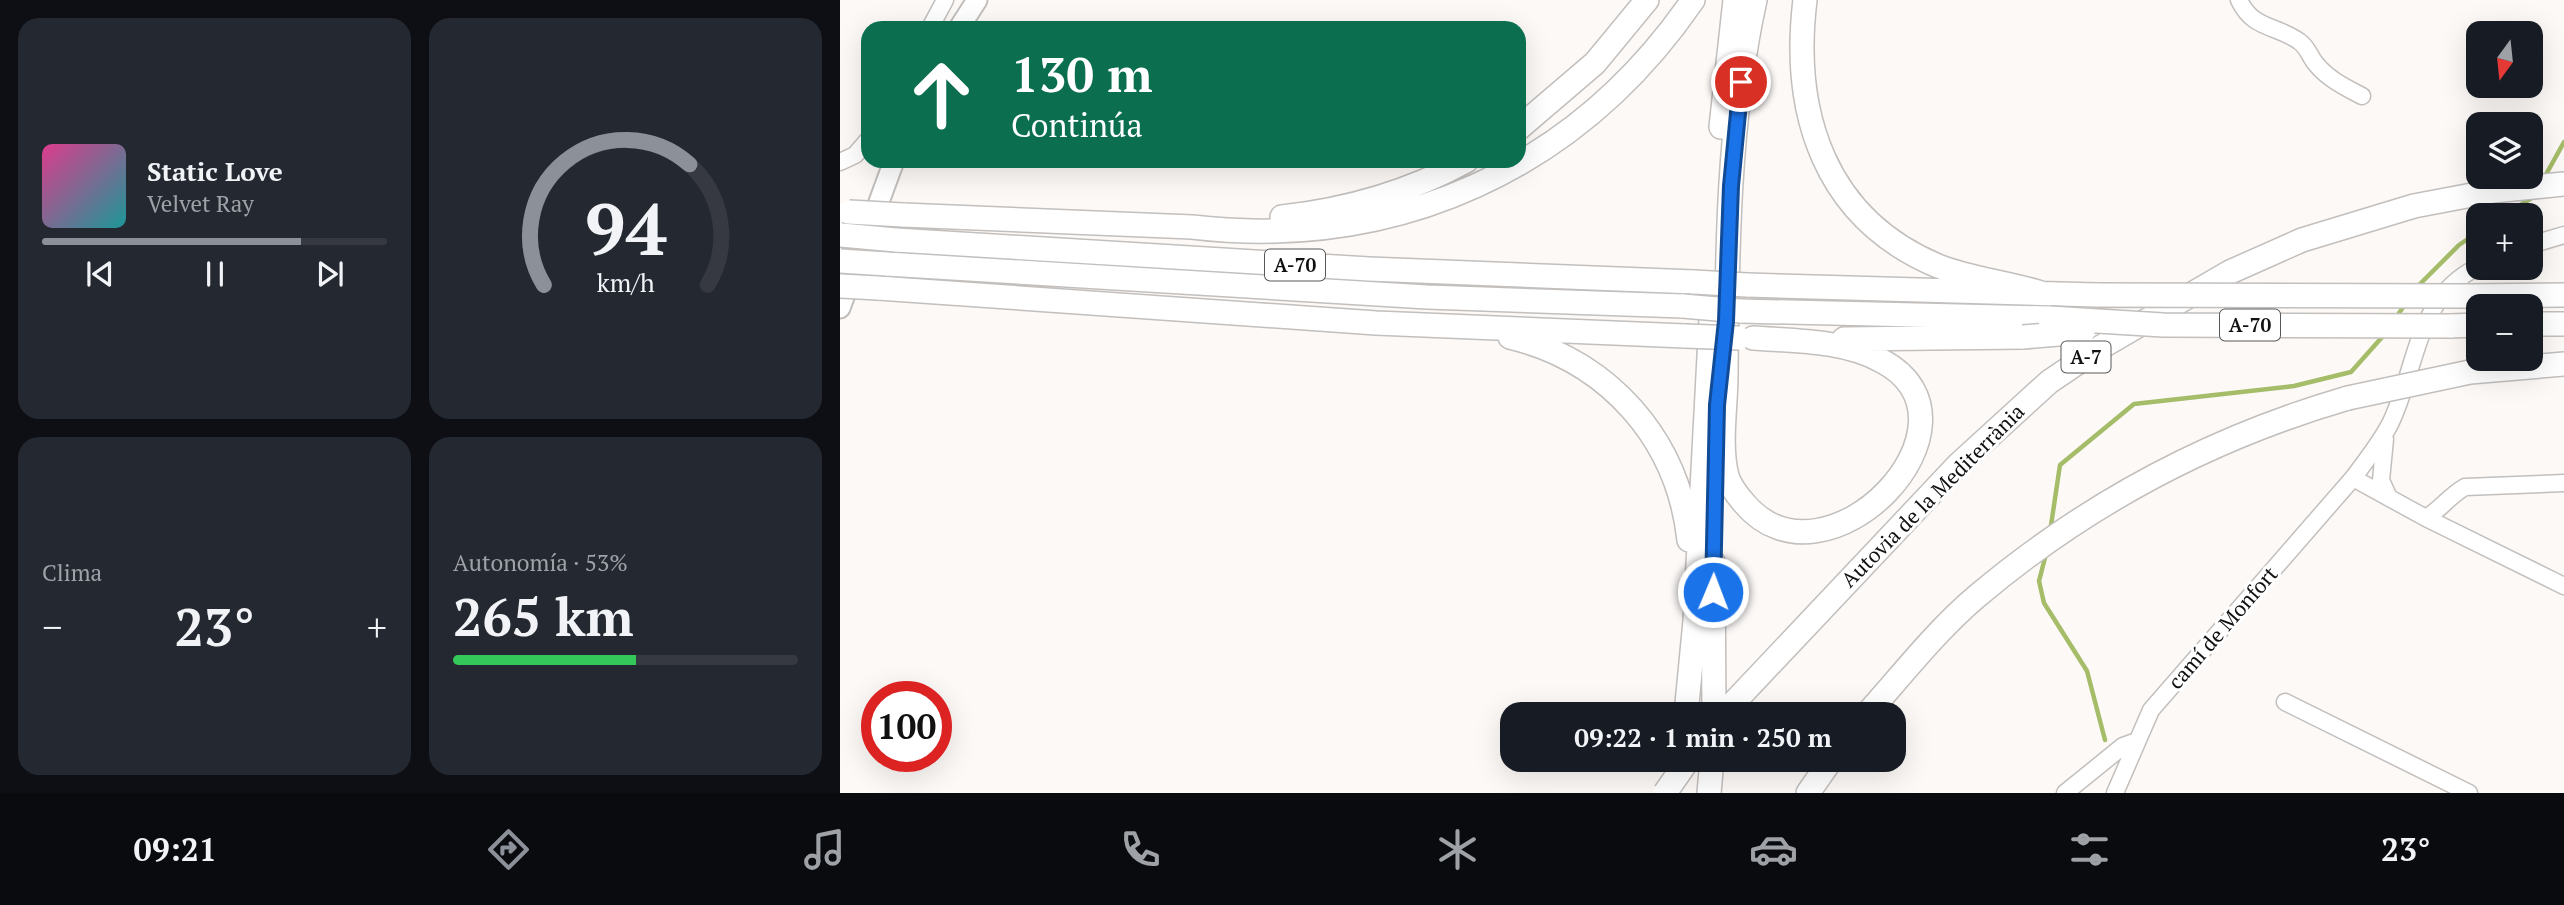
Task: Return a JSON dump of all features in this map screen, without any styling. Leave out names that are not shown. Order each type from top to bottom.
[{"type":"highway","points":[[1526,122],[1595,63],[1647,0]]},
{"type":"highway","points":[[1526,159],[1588,117],[1651,57],[1693,0]]},
{"type":"highway","points":[[1687,702],[1695,621],[1722,103],[1735,0]]},
{"type":"highway","points":[[1740,327],[1861,351],[1884,361],[1903,376],[1916,400],[1919,435],[1903,477],[1867,510],[1826,529],[1806,531],[1783,528],[1746,506],[1734,491],[1727,476],[1725,451],[1740,327],[1738,105],[1755,0]]},
{"type":"highway","points":[[1805,0],[1802,41],[1805,100],[1824,161],[1839,188],[1884,235],[1922,259],[1963,274],[2010,283],[2041,293]]},
{"type":"highway","points":[[1192,227],[1333,209],[1399,191],[1450,168]]},
{"type":"highway","points":[[844,212],[1192,227],[1229,231],[1333,229],[1399,213],[1483,183],[1510,168]]},
{"type":"highway","name":"Autovia de la Mediterrània","points":[[1732,702],[1959,464],[2049,383],[2087,356],[2260,257],[2387,214],[2460,196],[2564,184]]},
{"type":"highway","name":"A-70","points":[[841,235],[1368,270],[1747,285],[2096,295],[2564,295]]},
{"type":"highway","name":"A-70","points":[[840,261],[1414,297],[1683,306],[1740,327],[2049,318],[2163,325],[2466,325]]},
{"type":"highway","points":[[840,286],[1473,327],[1685,336],[1740,327],[2023,337],[2163,325]]},
{"type":"highway","points":[[2543,324],[2564,324]]},
{"type":"highway","points":[[1473,327],[1528,341],[1585,368],[1619,394],[1650,428],[1679,487],[1686,513],[1695,621]]},
{"type":"highway","points":[[1714,702],[1717,405],[1740,327]]},
{"type":"highway","points":[[1878,702],[1975,598],[2116,496],[2177,462],[2241,433],[2348,398],[2470,372],[2564,364]]},
{"type":"highway","points":[[1676,793],[1679,772]]},
{"type":"highway","points":[[1665,793],[1680,772]]},
{"type":"highway","points":[[1709,793],[1711,772]]},
{"type":"highway","points":[[1808,793],[1823,772]]},
{"type":"main road","points":[[964,21],[977,0]]},
{"type":"main road","points":[[840,307],[891,168]]},
{"type":"street","points":[[934,21],[946,0]]},
{"type":"street","points":[[2239,0],[2246,15],[2304,45],[2329,77],[2362,96]]},
{"type":"street","points":[[840,162],[855,155],[861,148]]},
{"type":"street","points":[[2543,242],[2564,236]]},
{"type":"street","points":[[2389,498],[2381,481],[2382,451],[2390,423],[2434,304],[2456,279],[2466,274]]},
{"type":"street","name":"camí de Monfort","points":[[2115,793],[2151,710],[2353,478],[2390,423]]},
{"type":"street","points":[[2353,478],[2426,519],[2564,586]]},
{"type":"street","points":[[2426,519],[2440,510],[2451,495],[2465,487],[2561,487]]},
{"type":"street","points":[[2285,702],[2469,793]]},
{"type":"street","points":[[2065,793],[2123,746],[2137,741]]},
{"type":"waterway","points":[[2544,178],[2564,142]]},
{"type":"waterway","points":[[2524,203],[2536,195]]},
{"type":"waterway","points":[[2417,287],[2466,240]]},
{"type":"waterway","points":[[2395,319],[2406,303]]},
{"type":"waterway","points":[[2050,532],[2060,465],[2134,404],[2294,386],[2351,372],[2384,335]]},
{"type":"waterway","points":[[2046,554],[2039,581],[2044,603],[2087,671],[2105,740]]},
{"type":"route","points":[[1713,592],[1717,405],[1726,321],[1731,186],[1741,82]]}]
